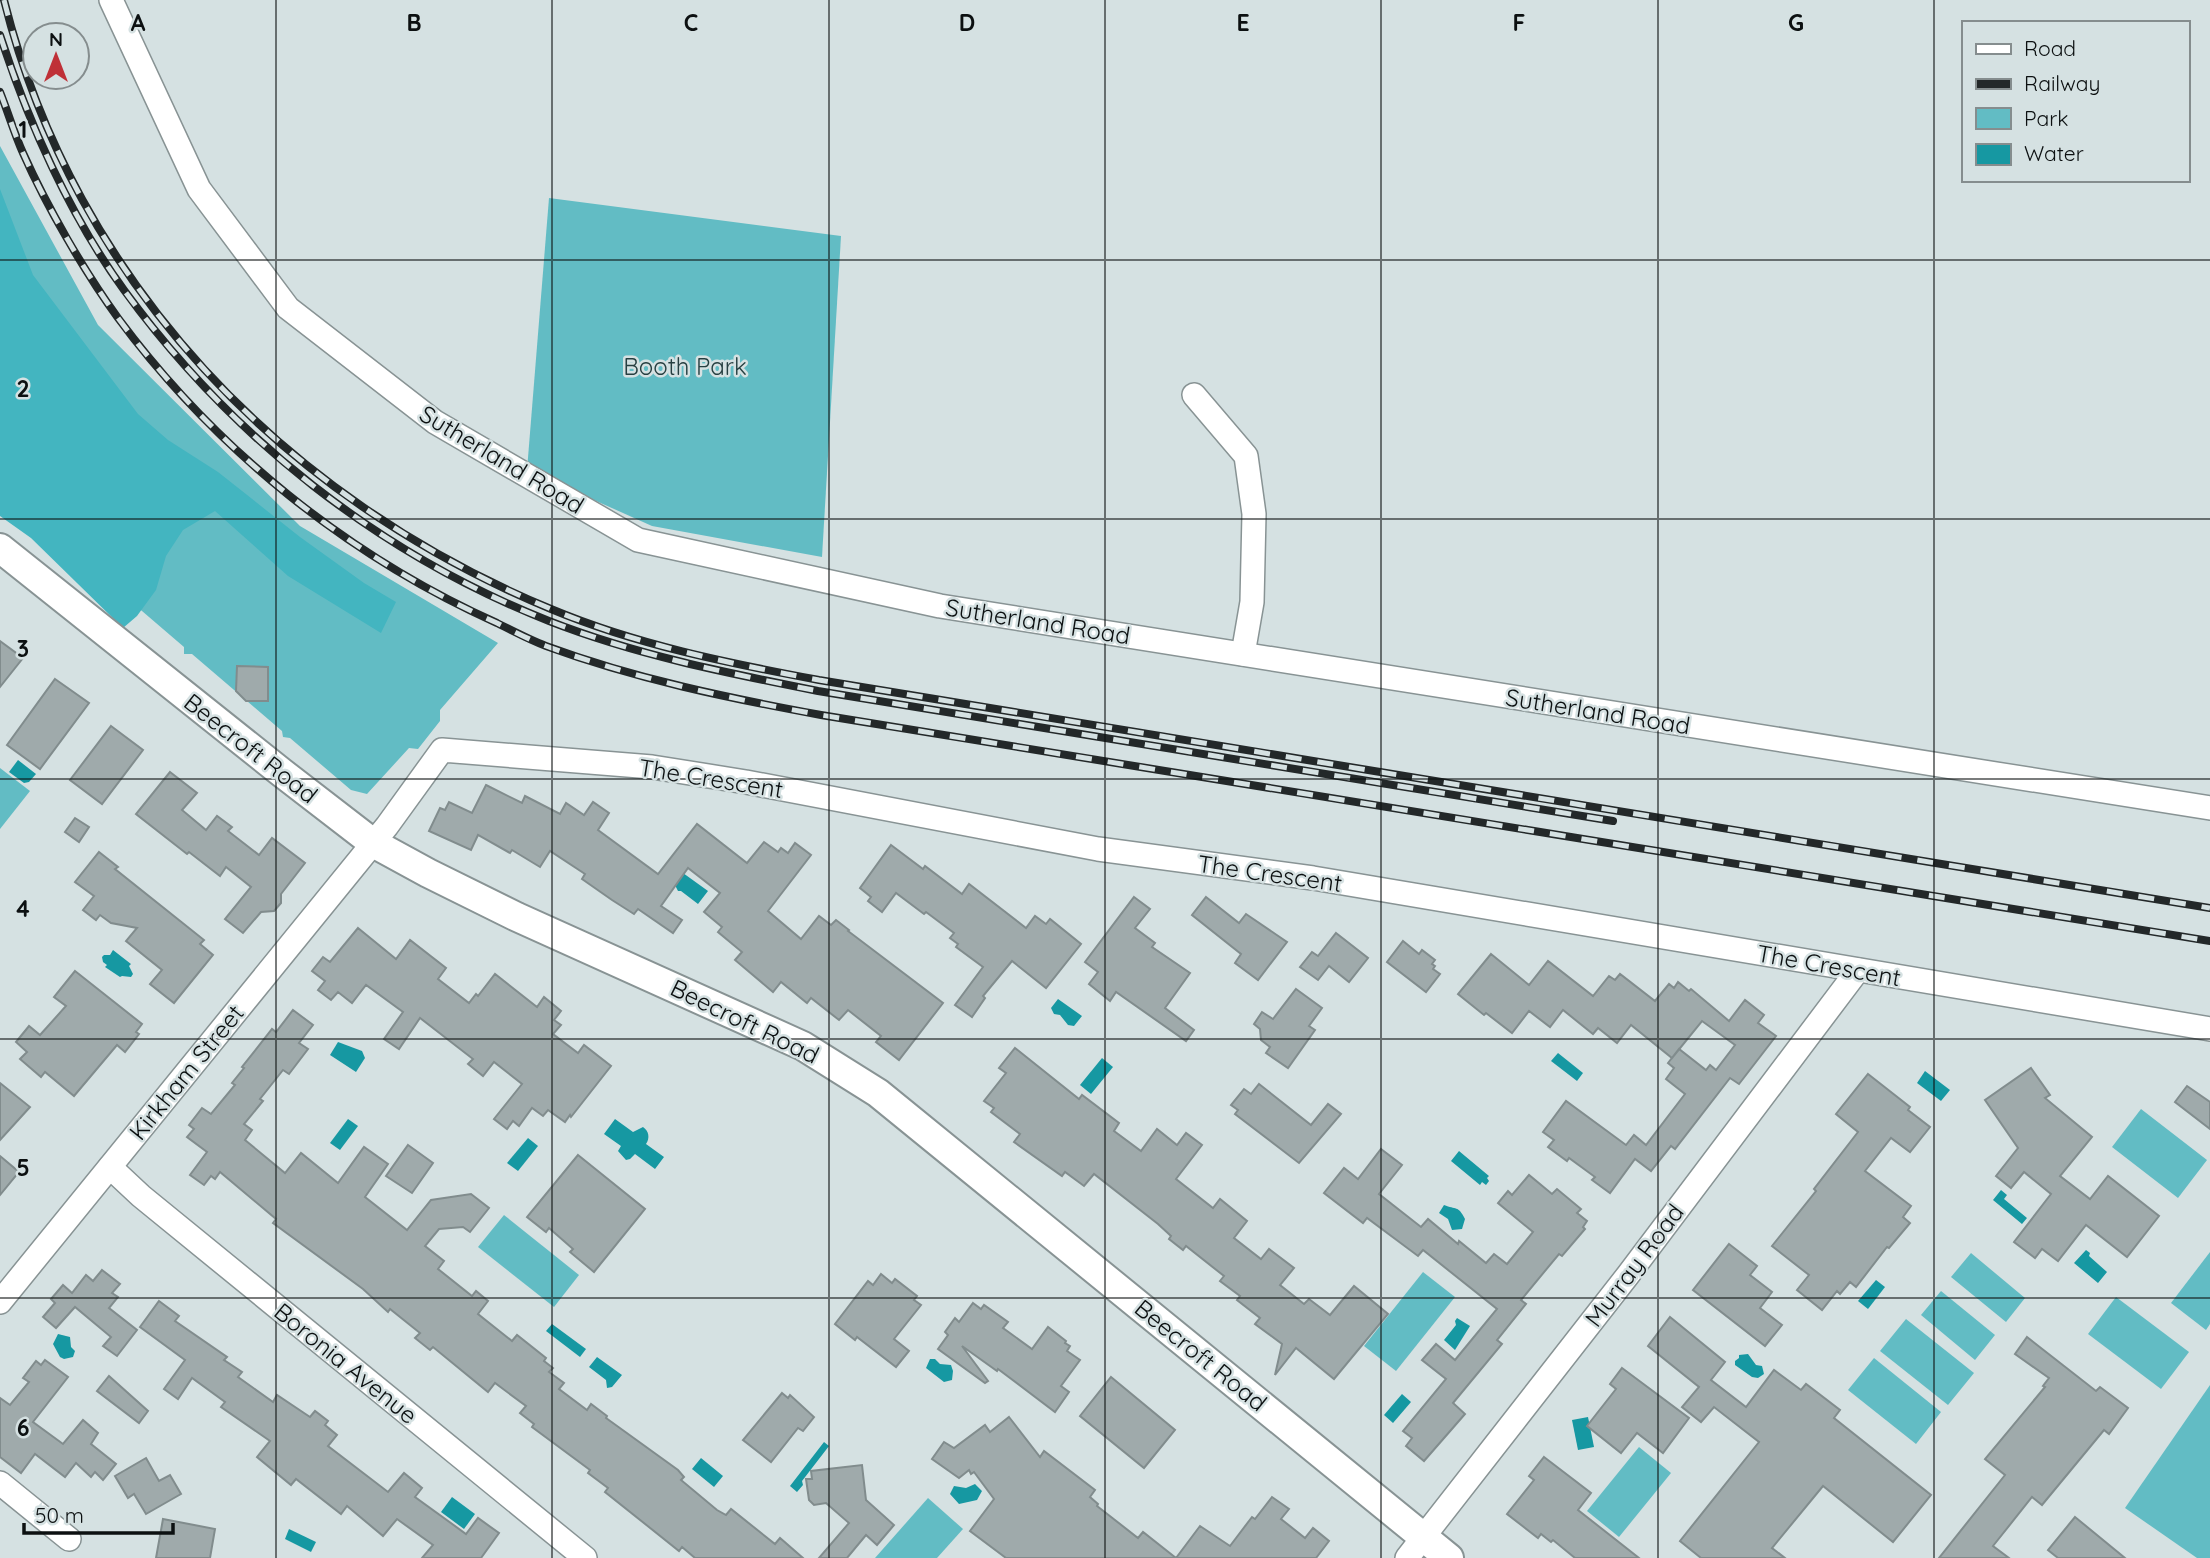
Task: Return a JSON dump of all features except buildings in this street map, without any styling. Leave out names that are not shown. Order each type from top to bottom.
[{"type":"main road","name":"Beecroft Road","points":[[0,548],[373,843],[517,917],[803,1046],[878,1093],[1416,1548],[1450,1558]]},
{"type":"street","name":"Sutherland Road","points":[[111,0],[199,189],[288,308],[435,422],[638,540],[940,606],[2210,808]]},
{"type":"street","points":[[1194,395],[1246,456],[1254,514],[1252,602],[1243,654]]},
{"type":"street","name":"The Crescent","points":[[373,843],[442,750],[652,767],[746,782],[1098,849],[1313,878],[2210,1028]]},
{"type":"street","name":"Kirkham Street","points":[[0,1301],[373,843]]},
{"type":"street","name":"Murray Road","points":[[1416,1548],[1628,1275],[1858,970]]},
{"type":"street","name":"Boronia Avenue","points":[[110,1167],[141,1196],[569,1553]]},
{"type":"street","points":[[0,1483],[69,1539]]},
{"type":"green space","points":[[0,146],[98,325],[300,526],[498,643],[440,710],[440,721],[418,749],[409,748],[367,794],[351,790],[290,738],[283,737],[282,731],[192,654],[184,654],[184,647],[65,545],[0,501]]},
{"type":"green space","name":"Booth Park","points":[[549,198],[841,236],[822,557],[652,526],[527,470]]},
{"type":"green space","points":[[0,768],[30,791],[0,829]]},
{"type":"green space","points":[[2141,1109],[2207,1160],[2178,1198],[2112,1147]]},
{"type":"green space","points":[[504,1215],[579,1275],[554,1307],[478,1247]]},
{"type":"green space","points":[[2210,1252],[2210,1324],[2206,1330],[2171,1303]]},
{"type":"green space","points":[[1971,1253],[2025,1298],[2006,1322],[1951,1277]]},
{"type":"green space","points":[[1423,1272],[1455,1297],[1396,1371],[1364,1346]]},
{"type":"green space","points":[[1941,1291],[1995,1335],[1975,1360],[1921,1315]]},
{"type":"green space","points":[[2116,1297],[2189,1352],[2161,1389],[2088,1334]]},
{"type":"green space","points":[[1906,1319],[1974,1373],[1948,1405],[1880,1351]]},
{"type":"green space","points":[[1874,1358],[1941,1412],[1916,1444],[1848,1390]]},
{"type":"green space","points":[[2210,1385],[2210,1558],[2197,1558],[2125,1508]]},
{"type":"green space","points":[[1639,1447],[1671,1473],[1619,1537],[1587,1511]]},
{"type":"green space","points":[[928,1498],[963,1529],[937,1558],[875,1558]]},
{"type":"shaded area","points":[[0,189],[33,275],[138,414],[168,440],[218,472],[300,537],[364,583],[396,602],[381,633],[288,576],[215,511],[183,530],[166,556],[156,590],[137,616],[123,628],[31,538],[0,516]]},
{"type":"water","points":[[18,760],[36,774],[29,782],[24,783],[9,772]]},
{"type":"water","points":[[683,873],[708,891],[698,904],[678,891],[675,885]]},
{"type":"water","points":[[113,950],[131,964],[131,977],[120,977],[105,967],[107,965],[102,957],[110,955]]},
{"type":"water","points":[[1058,999],[1082,1016],[1074,1026],[1068,1025],[1060,1015],[1054,1014],[1051,1008]]},
{"type":"water","points":[[338,1042],[362,1051],[365,1058],[356,1072],[330,1055]]},
{"type":"water","points":[[1558,1053],[1583,1073],[1577,1081],[1551,1061]]},
{"type":"water","points":[[1102,1058],[1113,1067],[1091,1094],[1080,1085]]},
{"type":"water","points":[[1925,1071],[1950,1090],[1941,1101],[1917,1083]]},
{"type":"water","points":[[348,1119],[358,1126],[340,1150],[330,1143]]},
{"type":"water","points":[[615,1119],[633,1132],[643,1127],[647,1130],[646,1144],[664,1157],[655,1169],[635,1154],[626,1160],[618,1151],[621,1146],[604,1134]]},
{"type":"water","points":[[528,1138],[538,1146],[518,1171],[507,1163]]},
{"type":"water","points":[[1459,1151],[1489,1176],[1486,1185],[1482,1182],[1480,1185],[1451,1161]]},
{"type":"water","points":[[2001,1190],[2007,1195],[2004,1199],[2027,1218],[2022,1224],[1993,1200]]},
{"type":"water","points":[[1444,1205],[1460,1212],[1465,1219],[1462,1229],[1452,1230],[1448,1219],[1439,1213]]},
{"type":"water","points":[[2086,1250],[2107,1272],[2098,1283],[2074,1263]]},
{"type":"water","points":[[1876,1280],[1885,1287],[1868,1309],[1858,1301]]},
{"type":"water","points":[[1457,1318],[1470,1326],[1455,1350],[1444,1340],[1456,1325]]},
{"type":"water","points":[[552,1324],[586,1349],[580,1357],[546,1331]]},
{"type":"water","points":[[58,1334],[70,1337],[71,1347],[75,1351],[73,1357],[60,1357],[53,1344]]},
{"type":"water","points":[[1748,1354],[1756,1365],[1762,1366],[1764,1374],[1758,1378],[1735,1365],[1739,1355]]},
{"type":"water","points":[[597,1357],[622,1375],[612,1387],[607,1388],[606,1380],[589,1367]]},
{"type":"water","points":[[930,1359],[951,1365],[952,1380],[944,1382],[926,1368]]},
{"type":"water","points":[[1402,1394],[1411,1402],[1393,1423],[1384,1415]]},
{"type":"water","points":[[1588,1417],[1594,1447],[1578,1450],[1572,1420]]},
{"type":"water","points":[[824,1442],[829,1446],[802,1481],[803,1485],[797,1492],[790,1486]]},
{"type":"water","points":[[701,1458],[723,1476],[714,1487],[692,1469]]},
{"type":"water","points":[[975,1484],[982,1491],[977,1500],[959,1504],[950,1494],[954,1486],[966,1488]]},
{"type":"water","points":[[452,1497],[475,1514],[464,1529],[441,1512]]},
{"type":"water","points":[[289,1529],[316,1542],[311,1552],[285,1539]]},
{"type":"railway","points":[[4,0],[37,103],[82,199],[138,288],[204,369],[280,443],[363,507],[454,563],[551,609],[650,643],[717,660],[819,680],[2210,908]]},
{"type":"railway","points":[[0,35],[37,134],[68,200],[104,261],[166,344],[261,442],[313,485],[368,526],[426,562],[486,594],[549,621],[615,644],[682,662],[818,691],[1613,821]]},
{"type":"railway","points":[[0,92],[33,174],[79,259],[118,318],[156,366],[198,412],[288,495],[337,532],[442,596],[546,646],[682,686],[821,715],[2210,941]]}]
